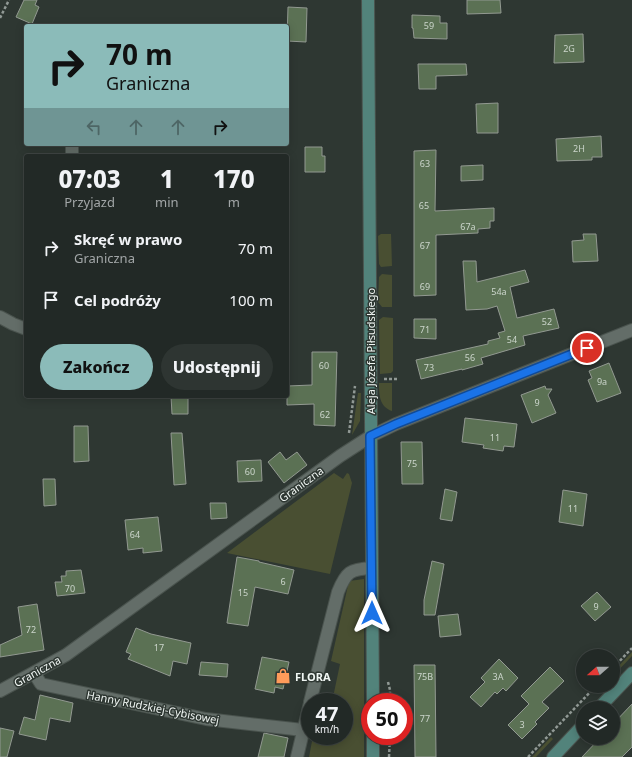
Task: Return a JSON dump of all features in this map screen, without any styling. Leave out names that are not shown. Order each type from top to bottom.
[{"type":"main road","name":"Aleja Józefa Piłsudskiego","points":[[368,0],[373,693]]},
{"type":"main road","points":[[606,701],[632,673]]},
{"type":"main road","points":[[552,757],[576,732]]},
{"type":"main road","points":[[373,745],[373,757]]},
{"type":"street","points":[[0,317],[24,328]]},
{"type":"street","name":"Graniczna","points":[[0,691],[66,655],[340,456],[370,436],[396,424],[632,330]]},
{"type":"street","points":[[312,693],[338,592],[344,578],[351,571],[372,568]]},
{"type":"street","name":"Hanny Rudzkiej-Cybisowej","points":[[34,673],[41,684],[181,715],[301,730]]},
{"type":"street","points":[[297,757],[301,739]]},
{"type":"path","points":[[0,18],[9,0]]},
{"type":"path","points":[[620,661],[632,648]]},
{"type":"path","points":[[528,757],[589,693]]},
{"type":"path","points":[[389,757],[390,745]]},
{"type":"green space","points":[[381,234],[391,234],[392,266],[381,267],[379,264],[378,236]]},
{"type":"green space","points":[[382,274],[392,275],[392,307],[382,307],[378,302],[379,277]]},
{"type":"green space","points":[[383,317],[393,318],[393,371],[391,373],[380,374],[379,320]]},
{"type":"green space","points":[[379,383],[392,383],[392,411],[382,403]]},
{"type":"green space","points":[[358,393],[361,393],[360,421],[352,435]]},
{"type":"green space","points":[[334,473],[343,479],[347,473],[349,474],[352,483],[330,574],[227,553]]},
{"type":"green space","points":[[364,579],[364,693],[361,693],[361,745],[364,745],[364,757],[309,757],[311,745],[353,745],[353,693],[334,693],[340,664],[331,661],[349,581]]},
{"type":"green space","points":[[632,652],[632,656],[620,669],[620,665]]},
{"type":"green space","points":[[551,737],[553,739],[536,757],[532,757]]},
{"type":"building","points":[[24,0],[37,0],[35,5],[39,7],[32,24],[16,17]]},
{"type":"building","points":[[467,0],[500,0],[501,13],[467,14]]},
{"type":"building","points":[[288,7],[307,8],[306,42],[289,41],[289,24],[288,24]]},
{"type":"building","points":[[412,15],[440,16],[440,23],[447,23],[447,39],[414,38]]},
{"type":"building","points":[[583,34],[584,62],[554,63],[555,35]]},
{"type":"building","points":[[418,64],[466,64],[467,75],[436,76],[436,89],[419,89]]},
{"type":"building","points":[[498,103],[498,133],[477,133],[476,104]]},
{"type":"building","points":[[601,136],[602,157],[592,157],[592,160],[557,161],[556,139]]},
{"type":"building","points":[[305,147],[322,147],[322,156],[325,156],[325,172],[305,172]]},
{"type":"building","points":[[436,150],[435,211],[494,208],[494,221],[490,221],[490,228],[478,229],[478,233],[436,235],[436,295],[414,296],[414,151]]},
{"type":"building","points":[[483,165],[483,180],[461,181],[461,166]]},
{"type":"building","points":[[583,234],[596,234],[598,261],[573,262],[572,241],[584,240]]},
{"type":"building","points":[[463,261],[476,261],[477,282],[525,270],[529,282],[510,287],[517,318],[554,309],[559,328],[523,336],[525,345],[481,358],[483,364],[421,379],[416,360],[488,344],[488,341],[500,338],[498,333],[505,331],[497,306],[487,309],[466,310]]},
{"type":"building","points":[[414,319],[436,319],[436,339],[414,338]]},
{"type":"building","points":[[312,352],[337,352],[335,426],[314,425],[314,404],[287,405],[287,398],[289,398],[289,386],[312,385]]},
{"type":"building","points":[[609,363],[621,393],[597,402],[588,380],[592,378],[589,371]]},
{"type":"building","points":[[545,386],[546,389],[552,389],[548,395],[556,413],[532,423],[521,395]]},
{"type":"building","points":[[171,398],[188,398],[188,414],[172,414]]},
{"type":"building","points":[[465,418],[517,424],[514,447],[504,446],[503,451],[483,448],[484,445],[462,442]]},
{"type":"building","points":[[74,426],[88,426],[89,461],[74,462]]},
{"type":"building","points":[[171,433],[182,433],[186,484],[174,485]]},
{"type":"building","points":[[401,442],[422,442],[423,484],[402,484]]},
{"type":"building","points":[[280,452],[286,460],[297,452],[307,465],[284,483],[268,462]]},
{"type":"building","points":[[261,460],[262,481],[238,482],[237,461]]},
{"type":"building","points":[[43,479],[55,479],[56,505],[44,506]]},
{"type":"building","points":[[445,489],[457,492],[452,521],[440,519]]},
{"type":"building","points":[[563,490],[587,494],[583,526],[559,522]]},
{"type":"building","points":[[210,503],[226,503],[227,518],[211,519]]},
{"type":"building","points":[[158,517],[162,551],[143,553],[143,548],[128,550],[125,520]]},
{"type":"building","points":[[237,557],[294,570],[288,594],[255,587],[248,626],[227,623]]},
{"type":"building","points":[[432,561],[444,564],[435,615],[424,615],[424,600]]},
{"type":"building","points":[[81,570],[85,593],[57,596],[55,582],[62,582],[61,576],[66,576],[66,571]]},
{"type":"building","points":[[597,592],[611,607],[595,621],[581,606]]},
{"type":"building","points":[[37,604],[44,650],[0,657],[0,645],[22,635],[18,607]]},
{"type":"building","points":[[458,614],[461,635],[440,637],[438,616]]},
{"type":"building","points":[[136,628],[151,634],[191,643],[187,664],[173,661],[170,676],[128,659],[131,654],[126,652]]},
{"type":"building","points":[[262,657],[289,662],[283,689],[275,687],[274,693],[255,689]]},
{"type":"building","points":[[499,659],[518,678],[506,691],[503,688],[497,694],[495,692],[481,707],[470,697],[485,682],[481,678]]},
{"type":"building","points":[[201,662],[228,664],[227,677],[199,675]]},
{"type":"building","points":[[414,665],[435,665],[436,757],[415,757]]},
{"type":"building","points":[[550,667],[564,681],[542,702],[549,708],[535,722],[537,724],[522,739],[508,725],[529,704],[521,696]]},
{"type":"building","points":[[40,695],[73,703],[70,722],[50,718],[46,740],[19,734],[24,717],[35,720]]},
{"type":"building","points":[[632,704],[632,747],[622,757],[582,757],[593,745],[620,745],[620,717]]},
{"type":"building","points":[[0,728],[14,731],[7,757],[0,757]]},
{"type":"building","points":[[264,733],[288,738],[284,757],[258,757]]},
{"type":"place","name":"FLORA","points":[[283,676]]},
{"type":"route","points":[[372,613],[370,436],[396,424],[587,348]]}]
